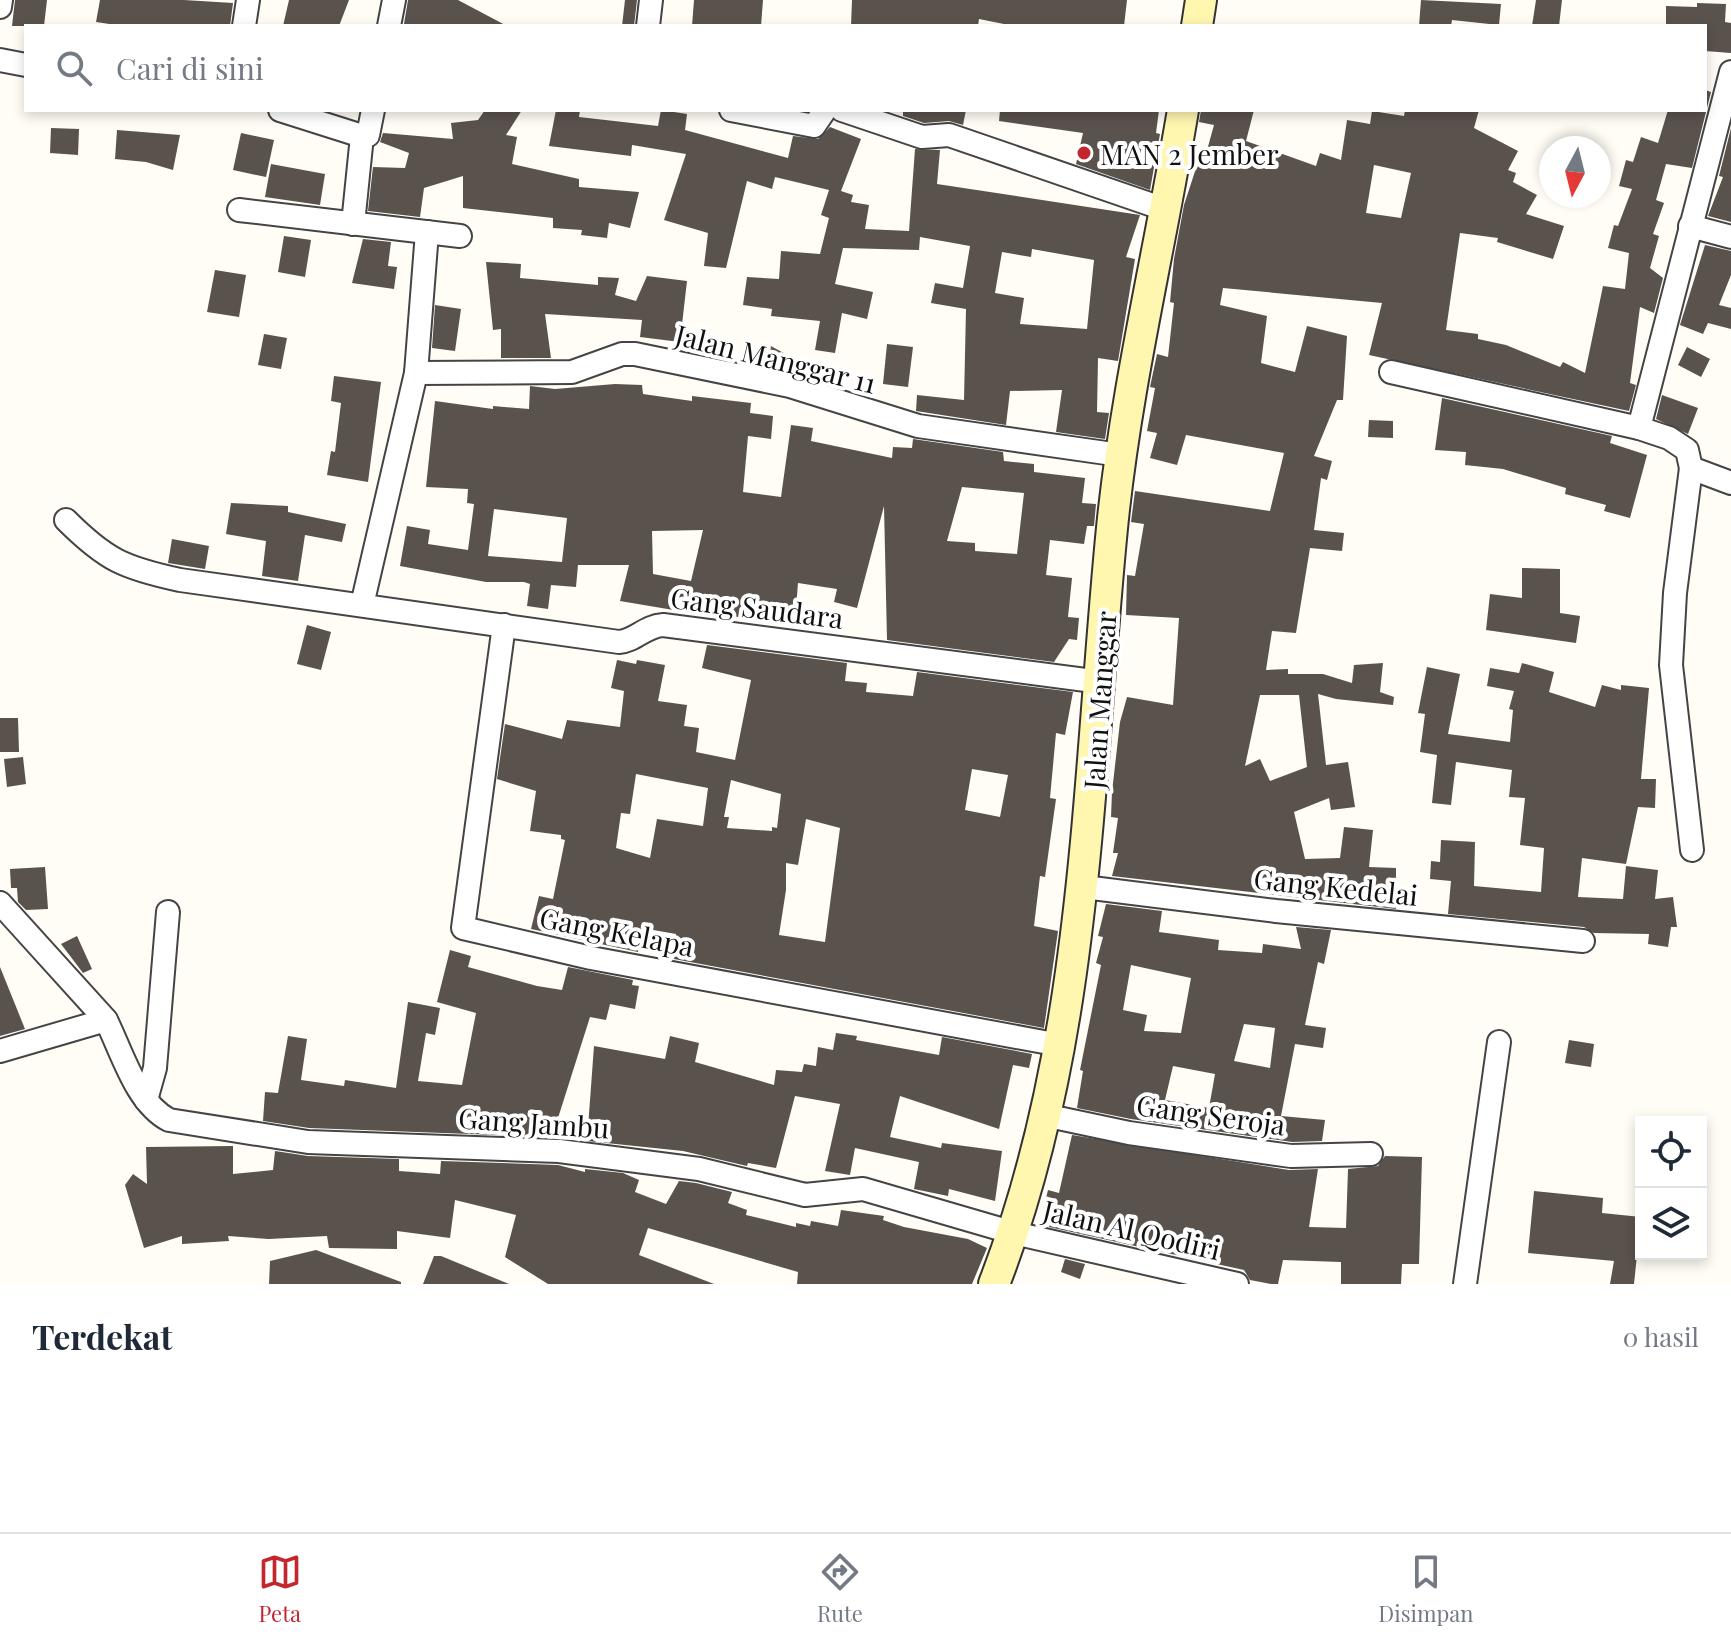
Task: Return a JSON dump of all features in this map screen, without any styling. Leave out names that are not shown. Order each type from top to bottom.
[{"type":"main road","points":[[1197,24],[1201,0]]},
{"type":"main road","name":"Jalan Manggar","points":[[994,1284],[1014,1233],[1060,1045],[1084,887],[1120,455],[1183,112]]},
{"type":"street","points":[[0,7],[1,0]]},
{"type":"street","points":[[244,24],[248,0]]},
{"type":"street","points":[[389,24],[394,0]]},
{"type":"street","points":[[648,24],[651,0]]},
{"type":"street","points":[[0,60],[24,65]]},
{"type":"street","points":[[1639,428],[1731,72]]},
{"type":"street","points":[[286,112],[362,136],[368,135],[373,112]]},
{"type":"street","points":[[741,112],[814,126],[824,112]]},
{"type":"street","points":[[848,112],[922,137],[945,133],[1167,210]]},
{"type":"street","points":[[353,224],[362,136]]},
{"type":"street","points":[[239,210],[460,236]]},
{"type":"street","points":[[1690,226],[1731,237]]},
{"type":"street","points":[[362,605],[416,373],[427,232]]},
{"type":"street","name":"Jalan Manggar 11","points":[[416,373],[572,372],[622,354],[635,354],[781,384],[918,426],[1120,455]]},
{"type":"street","points":[[1391,372],[1639,428],[1669,438],[1687,450],[1691,468],[1676,579],[1671,665],[1692,850]]},
{"type":"street","points":[[1691,468],[1731,483]]},
{"type":"street","name":"Gang Saudara","points":[[66,520],[97,551],[133,570],[619,642],[630,640],[652,626],[682,627],[1101,682]]},
{"type":"street","name":"Gang Kelapa","points":[[504,625],[463,928],[607,961],[1060,1045]]},
{"type":"street","name":"Gang Kedelai","points":[[1084,887],[1276,911],[1583,941]]},
{"type":"street","name":"Gang Jambu","points":[[0,903],[99,1022],[146,1100],[157,1114],[169,1120],[308,1142],[559,1151],[699,1169],[786,1193],[805,1195],[863,1189],[1014,1233]]},
{"type":"street","points":[[146,1100],[155,1068],[168,912]]},
{"type":"street","points":[[0,1051],[99,1022]]},
{"type":"street","points":[[1465,1284],[1499,1042]]},
{"type":"street","name":"Gang Seroja","points":[[1044,1115],[1129,1133],[1291,1156],[1371,1154]]},
{"type":"street","name":"Jalan Al Qodiri","points":[[1014,1233],[1237,1284]]},
{"type":"building","points":[[15,0],[47,0],[44,24],[12,26]]},
{"type":"building","points":[[100,0],[233,3],[230,24],[96,22]]},
{"type":"building","points":[[289,0],[349,0],[340,24],[283,24]]},
{"type":"building","points":[[408,0],[458,0],[503,24],[404,24]]},
{"type":"building","points":[[625,0],[637,0],[634,24],[622,24]]},
{"type":"building","points":[[694,0],[763,0],[761,24],[692,24]]},
{"type":"building","points":[[852,0],[1127,0],[1124,24],[1004,24],[979,19],[978,24],[851,24]]},
{"type":"building","points":[[1421,0],[1501,4],[1499,24],[1452,20],[1451,24],[1419,24]]},
{"type":"building","points":[[1536,0],[1562,0],[1559,24],[1532,24]]},
{"type":"building","points":[[1697,3],[1726,4],[1725,22],[1731,23],[1731,53],[1707,51],[1707,24],[1666,24],[1666,6],[1697,7]]},
{"type":"building","points":[[484,112],[521,112],[506,135],[517,137],[512,164],[579,179],[579,187],[639,192],[630,228],[609,223],[607,238],[581,235],[582,230],[553,228],[553,218],[463,208],[463,176],[424,188],[420,217],[368,211],[373,167],[405,168],[409,153],[380,142],[383,133],[453,139],[451,123],[478,120]]},
{"type":"building","points":[[556,112],[580,112],[579,117],[658,126],[661,112],[687,114],[685,130],[788,158],[793,136],[818,139],[830,127],[861,139],[841,191],[853,195],[851,202],[869,205],[865,229],[909,231],[915,149],[940,150],[937,184],[1140,215],[1126,257],[1135,259],[1118,361],[1098,358],[1097,412],[1109,413],[1105,439],[1056,432],[1062,390],[1010,391],[1006,425],[916,411],[917,395],[964,400],[966,309],[931,303],[935,283],[963,288],[970,246],[920,237],[919,250],[843,248],[835,284],[873,292],[867,319],[842,313],[835,353],[815,350],[820,321],[771,316],[772,309],[743,305],[747,277],[779,279],[781,251],[820,254],[829,218],[821,215],[829,190],[775,177],[772,189],[747,181],[726,268],[704,266],[708,233],[664,220],[686,154],[632,145],[631,156],[549,146]],"holes":[[[1032,249],[1094,260],[1087,329],[1020,324],[1024,298],[995,293],[1002,252],[1031,257]]]},
{"type":"building","points":[[903,112],[966,112],[963,125],[949,121],[924,123],[903,116]]},
{"type":"building","points":[[1000,112],[1159,112],[1156,133],[1160,134],[1150,190],[1076,164],[1083,133],[999,121]]},
{"type":"building","points":[[1201,112],[1253,112],[1246,141],[1316,166],[1320,153],[1341,160],[1347,120],[1370,124],[1372,112],[1404,116],[1405,112],[1478,112],[1474,128],[1518,151],[1508,170],[1516,173],[1513,182],[1537,195],[1526,214],[1564,226],[1553,259],[1497,242],[1498,238],[1460,233],[1446,330],[1478,334],[1478,339],[1506,345],[1560,367],[1563,362],[1585,373],[1603,286],[1625,289],[1629,253],[1608,248],[1614,225],[1618,226],[1632,189],[1619,186],[1626,160],[1633,162],[1641,137],[1658,143],[1667,112],[1706,112],[1692,168],[1666,164],[1656,200],[1664,203],[1653,234],[1659,236],[1650,268],[1663,278],[1654,313],[1640,307],[1630,383],[1636,385],[1629,411],[1369,355],[1382,303],[1223,288],[1220,305],[1267,316],[1261,363],[1295,372],[1307,326],[1347,336],[1343,400],[1337,400],[1314,456],[1332,461],[1327,480],[1321,478],[1314,530],[1344,533],[1342,551],[1310,548],[1296,633],[1272,631],[1266,670],[1288,669],[1288,674],[1323,674],[1352,683],[1354,665],[1383,663],[1380,692],[1394,697],[1393,705],[1318,694],[1326,765],[1348,762],[1355,807],[1331,810],[1329,798],[1294,812],[1305,859],[1340,858],[1344,827],[1373,830],[1369,867],[1396,868],[1396,909],[1112,876],[1118,853],[1113,853],[1118,818],[1111,817],[1120,722],[1127,697],[1173,705],[1179,618],[1126,615],[1127,575],[1135,576],[1144,524],[1131,522],[1135,491],[1270,511],[1284,453],[1186,435],[1177,465],[1150,458],[1157,433],[1147,431],[1155,388],[1150,387],[1157,354],[1168,357],[1174,303],[1170,302],[1174,259],[1184,205],[1199,159],[1204,161],[1214,125],[1199,122]],"holes":[[[1374,165],[1411,173],[1401,218],[1366,213]],[[1260,695],[1299,695],[1307,767],[1270,781],[1260,759],[1245,766]]]},
{"type":"building","points":[[51,128],[79,129],[78,155],[50,153]]},
{"type":"building","points":[[1731,128],[1731,222],[1708,216],[1723,177],[1719,176]]},
{"type":"building","points":[[117,130],[180,135],[173,170],[146,162],[115,159]]},
{"type":"building","points":[[241,133],[274,140],[266,177],[233,170]]},
{"type":"building","points":[[271,164],[325,174],[320,205],[265,197]]},
{"type":"building","points":[[284,236],[311,240],[305,277],[278,272]]},
{"type":"building","points":[[363,239],[391,242],[388,266],[397,267],[394,289],[352,283]]},
{"type":"building","points":[[1705,245],[1731,251],[1731,275],[1719,305],[1731,308],[1731,329],[1708,323],[1703,334],[1680,325]]},
{"type":"building","points":[[486,262],[521,264],[520,278],[598,285],[598,277],[619,278],[615,295],[636,301],[647,276],[687,281],[680,342],[640,337],[642,320],[545,314],[551,358],[501,358],[501,329],[493,330]]},
{"type":"building","points":[[215,270],[246,275],[239,317],[207,312]]},
{"type":"building","points":[[435,305],[461,309],[455,351],[432,348]]},
{"type":"building","points":[[264,334],[287,338],[281,369],[258,365]]},
{"type":"building","points":[[887,344],[913,347],[908,387],[883,384]]},
{"type":"building","points":[[769,345],[791,357],[784,370],[759,363]]},
{"type":"building","points":[[1687,347],[1710,359],[1701,377],[1678,365]]},
{"type":"building","points":[[334,376],[381,382],[368,482],[327,475],[331,451],[335,452],[341,403],[331,401]]},
{"type":"building","points":[[642,385],[643,394],[692,401],[692,396],[751,403],[750,413],[773,416],[771,439],[748,436],[743,492],[781,497],[791,425],[813,428],[811,441],[892,458],[893,447],[912,448],[913,439],[1003,452],[1004,461],[1034,464],[1034,472],[1085,478],[1082,503],[1096,504],[1094,526],[1087,526],[1084,544],[1050,540],[1046,575],[1072,578],[1068,617],[1079,618],[1077,640],[1069,639],[1054,662],[887,640],[884,506],[857,608],[834,602],[837,589],[798,583],[795,620],[703,615],[620,601],[629,565],[578,565],[576,587],[551,585],[548,609],[527,606],[530,584],[524,582],[486,582],[400,566],[407,526],[430,530],[428,544],[468,550],[474,504],[467,503],[468,489],[426,487],[435,401],[493,409],[493,406],[529,409],[530,386],[555,389]],"holes":[[[962,487],[1024,493],[1017,554],[975,551],[975,543],[947,541]],[[494,509],[567,518],[562,562],[488,556]],[[703,530],[691,581],[653,574],[652,531]]]},
{"type":"building","points":[[1662,395],[1698,408],[1688,434],[1656,419]]},
{"type":"building","points":[[1442,398],[1612,436],[1610,443],[1647,455],[1630,518],[1604,511],[1606,505],[1565,494],[1566,488],[1503,469],[1465,465],[1466,452],[1435,450]]},
{"type":"building","points":[[1369,420],[1393,421],[1393,438],[1368,437]]},
{"type":"building","points":[[231,503],[288,506],[288,512],[346,524],[342,542],[305,535],[298,581],[262,576],[266,541],[226,534]]},
{"type":"building","points":[[172,539],[209,546],[205,569],[168,563]]},
{"type":"building","points":[[1522,568],[1560,569],[1560,613],[1580,616],[1576,643],[1486,630],[1490,594],[1522,598]]},
{"type":"building","points":[[307,625],[331,632],[321,670],[297,664]]},
{"type":"building","points":[[707,645],[847,663],[845,681],[867,683],[866,692],[913,696],[917,672],[1073,692],[1065,735],[1056,733],[1050,798],[1056,799],[1045,877],[1040,876],[1034,926],[1058,931],[1044,1028],[674,959],[676,934],[642,928],[638,952],[531,929],[539,896],[553,899],[565,840],[561,839],[561,835],[530,831],[536,791],[497,779],[505,724],[562,739],[567,720],[620,727],[624,691],[611,688],[617,660],[636,664],[637,660],[665,665],[658,701],[687,705],[684,726],[699,728],[696,752],[735,760],[751,680],[702,668]],"holes":[[[972,769],[1008,775],[1000,817],[965,810]],[[636,774],[708,788],[703,826],[657,819],[650,858],[616,848],[621,813],[630,814]],[[731,780],[781,794],[777,828],[772,827],[772,831],[727,828],[729,817],[724,817]],[[806,819],[840,828],[825,942],[779,935],[786,890],[786,863],[798,865]]]},
{"type":"building","points":[[1522,663],[1554,672],[1549,692],[1595,707],[1602,685],[1621,690],[1621,685],[1649,688],[1641,779],[1656,779],[1655,808],[1638,807],[1626,864],[1582,858],[1578,897],[1623,899],[1626,866],[1658,870],[1655,899],[1673,897],[1677,927],[1671,927],[1668,947],[1648,944],[1649,934],[1594,933],[1584,927],[1448,914],[1451,881],[1430,879],[1431,861],[1440,862],[1441,840],[1475,842],[1474,886],[1541,892],[1544,848],[1520,845],[1525,798],[1509,797],[1512,770],[1456,762],[1451,805],[1432,803],[1437,755],[1420,752],[1425,714],[1418,713],[1427,667],[1460,674],[1448,734],[1510,742],[1513,710],[1509,709],[1514,691],[1487,686],[1490,668],[1519,673]]},
{"type":"building","points":[[0,718],[18,718],[19,752],[0,752]]},
{"type":"building","points":[[23,757],[26,784],[7,787],[4,759]]},
{"type":"building","points":[[45,867],[48,909],[26,910],[18,902],[17,888],[11,888],[10,869]]},
{"type":"building","points":[[1106,904],[1162,911],[1159,932],[1219,940],[1218,950],[1262,953],[1263,944],[1301,949],[1296,927],[1331,930],[1324,964],[1318,962],[1305,1025],[1326,1028],[1323,1048],[1295,1044],[1281,1116],[1325,1120],[1322,1141],[1292,1142],[1131,1119],[1077,1108],[1083,1071],[1080,1070],[1101,965],[1096,963],[1103,937],[1098,936]],"holes":[[[1131,965],[1191,978],[1181,1033],[1144,1031],[1147,1015],[1123,1010]],[[1244,1024],[1275,1028],[1270,1068],[1234,1061]],[[1173,1066],[1215,1074],[1209,1108],[1165,1100]]]},
{"type":"building","points":[[77,936],[92,969],[83,973],[61,944]]},
{"type":"building","points":[[450,950],[471,956],[468,967],[537,986],[562,990],[568,967],[633,980],[632,985],[639,986],[635,1009],[610,1004],[606,1020],[590,1017],[552,1137],[309,1128],[263,1121],[265,1092],[278,1093],[288,1036],[307,1039],[301,1080],[344,1086],[345,1080],[396,1088],[408,1002],[440,1008],[435,1035],[426,1033],[418,1081],[462,1085],[476,1013],[437,1002]]},
{"type":"building","points":[[0,967],[25,1029],[0,1036]]},
{"type":"building","points":[[836,1033],[857,1036],[856,1040],[939,1055],[942,1037],[1032,1054],[1029,1068],[1013,1065],[999,1129],[900,1096],[890,1137],[941,1148],[942,1143],[1002,1151],[995,1201],[949,1189],[948,1196],[914,1189],[919,1162],[855,1148],[850,1175],[825,1171],[840,1104],[795,1096],[776,1168],[748,1163],[747,1166],[683,1151],[587,1141],[594,1046],[665,1059],[670,1036],[699,1043],[695,1062],[774,1085],[776,1070],[802,1072],[804,1064],[816,1066],[818,1047],[833,1050]]},
{"type":"building","points":[[1569,1040],[1594,1044],[1591,1067],[1565,1063]]},
{"type":"building","points":[[1072,1135],[1289,1170],[1318,1169],[1309,1227],[1346,1228],[1348,1169],[1378,1166],[1385,1156],[1422,1157],[1419,1264],[1402,1264],[1401,1284],[1341,1284],[1341,1262],[1283,1260],[1278,1284],[1271,1284],[1250,1280],[1244,1270],[1049,1227],[1054,1212],[1043,1210],[1048,1190],[1059,1193]]},
{"type":"building","points":[[233,1146],[233,1174],[273,1170],[275,1151],[308,1156],[399,1159],[399,1171],[440,1174],[441,1161],[558,1165],[585,1172],[585,1169],[623,1173],[639,1180],[635,1192],[666,1204],[679,1181],[696,1183],[732,1192],[728,1203],[747,1210],[746,1215],[796,1227],[796,1223],[810,1226],[811,1221],[838,1226],[841,1210],[884,1216],[883,1220],[904,1227],[968,1239],[987,1248],[972,1284],[797,1284],[798,1272],[648,1228],[639,1255],[714,1284],[548,1284],[505,1257],[516,1215],[455,1200],[450,1238],[397,1231],[397,1249],[329,1248],[327,1236],[269,1239],[228,1236],[229,1241],[182,1244],[182,1236],[144,1248],[125,1185],[133,1174],[147,1184],[146,1147]]},
{"type":"building","points":[[1534,1191],[1603,1198],[1602,1213],[1635,1216],[1634,1284],[1610,1284],[1614,1261],[1528,1253]]},
{"type":"building","points":[[316,1250],[401,1284],[269,1284],[270,1261]]},
{"type":"building","points":[[434,1256],[441,1256],[509,1284],[423,1284]]},
{"type":"building","points":[[1065,1259],[1085,1264],[1080,1279],[1061,1272]]},
{"type":"place","name":"MAN 2 Jember","points":[[1084,153]]}]
